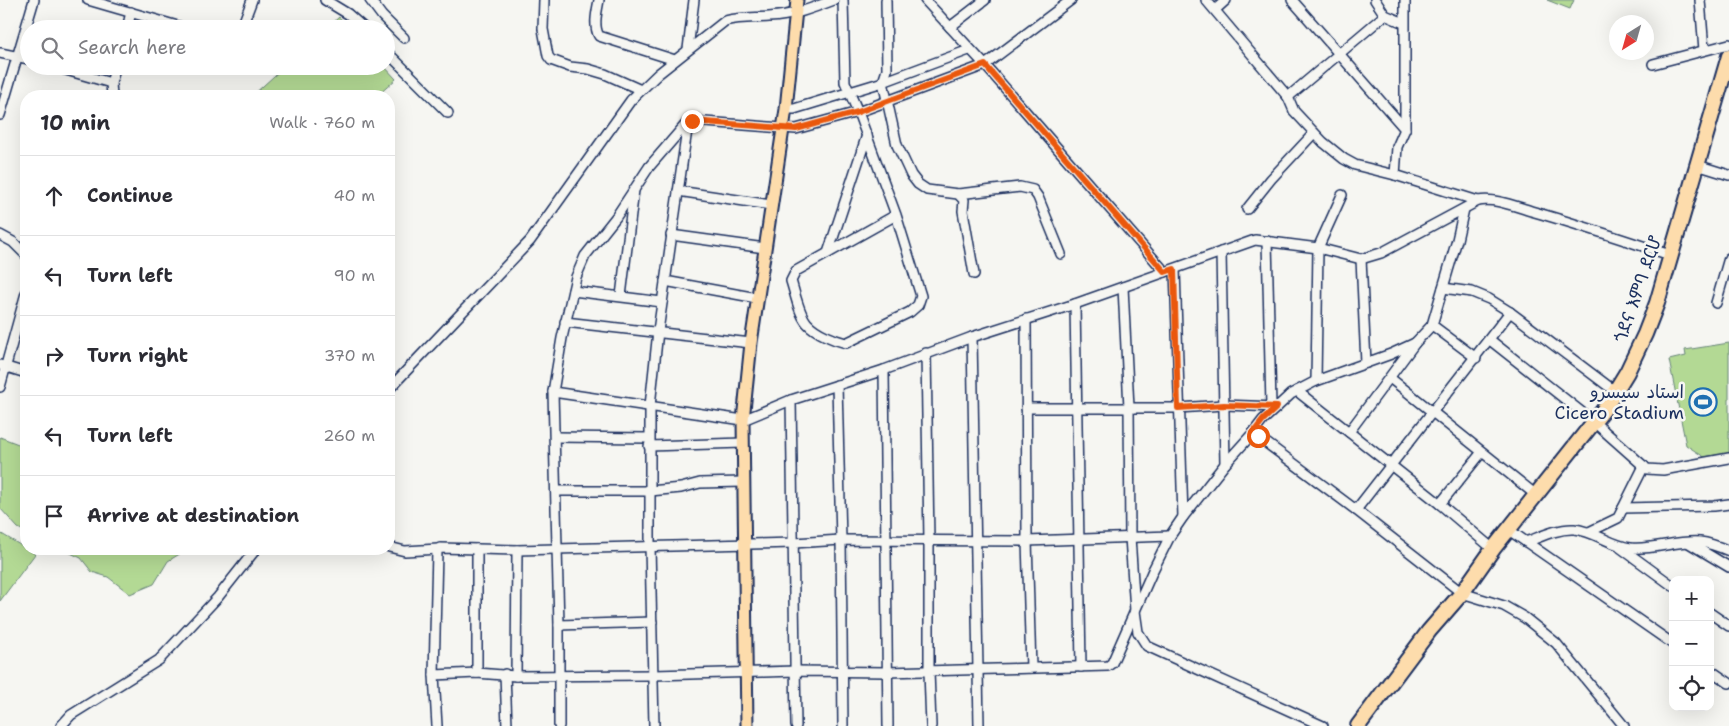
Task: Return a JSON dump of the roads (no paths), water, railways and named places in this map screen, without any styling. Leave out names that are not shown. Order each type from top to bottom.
[{"type":"highway","name":"ጎደና እምባ ደርሆ","points":[[1358,726],[1429,631],[1462,593],[1493,549],[1616,392],[1650,322],[1729,56]]},
{"type":"main road","points":[[747,726],[743,420],[757,298],[786,109],[797,0]]},
{"type":"street","points":[[28,20],[34,0]]},
{"type":"street","points":[[88,0],[158,20]]},
{"type":"street","points":[[244,20],[252,0]]},
{"type":"street","points":[[325,0],[355,20]]},
{"type":"street","points":[[370,0],[386,20]]},
{"type":"street","points":[[544,0],[543,28],[548,56],[551,60],[570,67],[596,72],[641,90]]},
{"type":"street","points":[[599,0],[596,25],[599,36],[675,60]]},
{"type":"street","points":[[688,49],[694,0]]},
{"type":"street","points":[[395,383],[530,241],[631,100],[675,60],[725,21],[738,17],[769,17],[796,14],[834,0]]},
{"type":"street","points":[[843,0],[845,82],[896,215],[921,296],[918,305],[910,312],[846,342],[837,340],[813,328],[804,317],[791,282],[796,271],[896,215]]},
{"type":"street","points":[[886,0],[887,70],[883,82],[897,145],[911,175],[918,184],[927,190],[958,194],[1020,187],[1033,190],[1038,197],[1062,254]]},
{"type":"street","points":[[925,0],[969,50],[985,65],[1165,272]]},
{"type":"street","points":[[950,27],[985,0]]},
{"type":"street","points":[[559,726],[559,625],[553,392],[576,276],[585,256],[616,217],[649,167],[688,123],[692,121],[796,129],[858,112],[886,100],[985,65],[1071,0]]},
{"type":"street","points":[[1206,0],[1288,97],[1294,111],[1314,133],[1344,159],[1355,165],[1395,175],[1478,201]]},
{"type":"street","points":[[1215,10],[1226,0]]},
{"type":"street","points":[[1292,0],[1404,129]]},
{"type":"street","points":[[1376,0],[1385,15],[1404,23]]},
{"type":"street","points":[[1395,175],[1397,147],[1404,129],[1405,0]]},
{"type":"street","points":[[1700,0],[1704,50]]},
{"type":"street","points":[[129,20],[131,12]]},
{"type":"street","points":[[1288,97],[1385,15]]},
{"type":"street","points":[[395,29],[404,38]]},
{"type":"street","points":[[1653,64],[1729,44]]},
{"type":"street","points":[[0,115],[20,49]]},
{"type":"street","points":[[786,109],[794,110],[883,82],[969,50]]},
{"type":"street","points":[[0,53],[18,56]]},
{"type":"street","points":[[395,60],[448,113]]},
{"type":"street","points":[[72,75],[106,90]]},
{"type":"street","points":[[110,90],[114,75]]},
{"type":"street","points":[[654,726],[650,546],[650,406],[658,331],[688,123]]},
{"type":"street","points":[[1247,209],[1271,179],[1314,133]]},
{"type":"street","points":[[828,254],[866,135]]},
{"type":"street","points":[[1697,165],[1729,175]]},
{"type":"street","points":[[622,296],[635,188]]},
{"type":"street","points":[[678,191],[771,205]]},
{"type":"street","points":[[958,194],[964,200],[963,211],[974,274]]},
{"type":"street","points":[[1316,381],[1318,248],[1342,195]]},
{"type":"street","points":[[553,392],[743,420],[791,400],[884,370],[926,353],[1075,304],[1255,240],[1318,248],[1362,259],[1381,253],[1478,201],[1486,200],[1543,214],[1670,255]]},
{"type":"street","points":[[1350,432],[1415,343],[1432,325],[1464,209]]},
{"type":"street","points":[[0,235],[13,242],[20,249]]},
{"type":"street","points":[[671,236],[765,248]]},
{"type":"street","points":[[1267,241],[1274,407]]},
{"type":"street","points":[[1221,252],[1226,464]]},
{"type":"street","points":[[1716,303],[1729,258]]},
{"type":"street","points":[[1362,259],[1366,363]]},
{"type":"street","points":[[1174,269],[1183,517]]},
{"type":"street","points":[[665,281],[757,298]]},
{"type":"street","points":[[1123,287],[1129,408],[1130,537],[1138,632],[1147,646],[1323,726]]},
{"type":"street","points":[[1443,288],[1472,292],[1489,299],[1510,312],[1616,392]]},
{"type":"street","points":[[573,291],[662,302]]},
{"type":"street","points":[[1075,304],[1081,666]]},
{"type":"street","points":[[0,387],[3,366],[20,312]]},
{"type":"street","points":[[1356,510],[1510,312]]},
{"type":"street","points":[[1026,319],[1027,541],[1031,668]]},
{"type":"street","points":[[566,322],[751,343]]},
{"type":"street","points":[[1432,325],[1476,358]]},
{"type":"street","points":[[972,337],[979,726]]},
{"type":"street","points":[[1490,340],[1594,422],[1644,466],[1653,470],[1663,470],[1729,458]]},
{"type":"street","points":[[434,675],[477,673],[516,676],[746,672],[887,672],[1081,666],[1104,667],[1110,665],[1170,536],[1183,517],[1274,407],[1316,381],[1415,343]]},
{"type":"street","points":[[926,353],[931,726]]},
{"type":"street","points":[[3,366],[20,371]]},
{"type":"street","points":[[884,370],[888,726]]},
{"type":"street","points":[[1390,378],[1536,495]]},
{"type":"street","points":[[837,385],[843,726]]},
{"type":"street","points":[[1297,391],[1440,504],[1493,549]]},
{"type":"street","points":[[791,400],[796,726]]},
{"type":"street","points":[[1026,408],[1178,408],[1224,405],[1274,407]]},
{"type":"street","points":[[1253,433],[1462,593],[1504,606],[1525,618],[1556,643],[1624,726]]},
{"type":"street","points":[[554,436],[649,442],[743,443]]},
{"type":"street","points":[[1440,504],[1482,452]]},
{"type":"street","points":[[1589,532],[1616,520],[1644,466]]},
{"type":"street","points":[[556,491],[650,491],[681,488],[700,483],[743,482]]},
{"type":"street","points":[[1623,508],[1729,504]]},
{"type":"street","points":[[1526,542],[1572,529],[1589,532],[1618,546],[1669,583]]},
{"type":"street","points":[[1508,530],[1669,641]]},
{"type":"street","points":[[395,548],[405,551],[438,549],[516,550],[794,543],[841,540],[1027,541],[1170,536]]},
{"type":"street","points":[[1688,542],[1729,567]]},
{"type":"street","points":[[1618,546],[1648,548],[1700,542],[1729,550]]},
{"type":"street","points":[[437,726],[434,675],[438,549]]},
{"type":"street","points":[[477,549],[477,673]]},
{"type":"street","points":[[516,550],[516,676]]},
{"type":"street","points":[[61,726],[72,715],[159,660],[218,597],[251,555]]},
{"type":"street","points":[[1714,616],[1729,626]]},
{"type":"street","points":[[559,625],[652,622]]},
{"type":"street","points":[[1714,673],[1729,683]]},
{"type":"street","points":[[505,674],[506,726]]},
{"type":"place","name":"استاد سيسرو Cicero Stadium","points":[[1703,402]]}]
